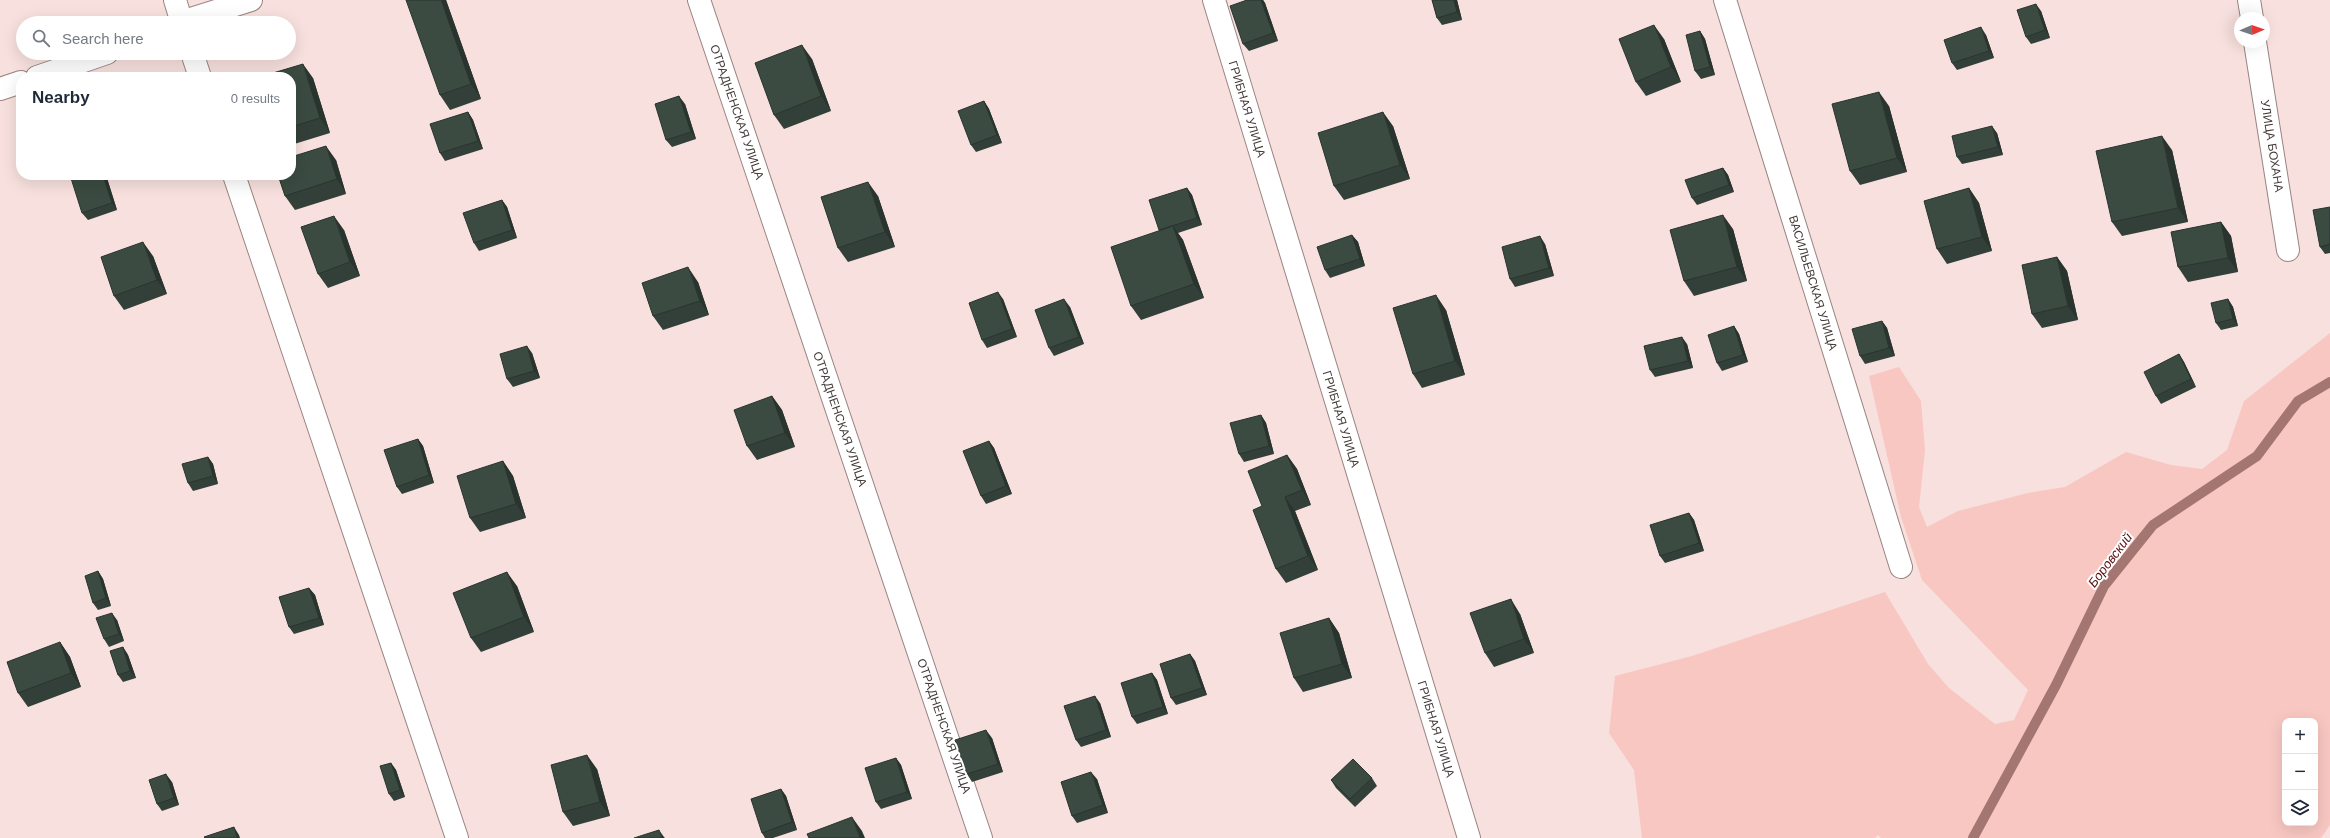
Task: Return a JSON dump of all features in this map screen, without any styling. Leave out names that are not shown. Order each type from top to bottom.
[{"type":"street","points":[[175,0],[179,16]]},
{"type":"street","points":[[200,16],[251,0]]},
{"type":"street","name":"ОТРАДНЕНСКАЯ УЛИЦА","points":[[699,0],[981,838]]},
{"type":"street","name":"ГРИБНАЯ УЛИЦА","points":[[1214,0],[1469,838]]},
{"type":"street","name":"ВАСИЛЬЕВСКАЯ УЛИЦА","points":[[1725,0],[1901,566]]},
{"type":"street","points":[[2249,0],[2251,12]]},
{"type":"street","name":"УЛИЦА БОХАНА","points":[[2257,48],[2288,250]]},
{"type":"street","points":[[51,72],[86,60]]},
{"type":"street","points":[[194,60],[198,72]]},
{"type":"street","points":[[0,89],[16,84]]},
{"type":"street","points":[[236,180],[457,838]]},
{"type":"shaded area","points":[[2330,333],[2330,825],[2321,838],[1881,838],[1878,835],[1875,838],[1642,838],[1634,770],[1609,733],[1615,676],[1692,656],[1885,592],[1928,664],[1949,688],[1995,724],[2014,720],[2028,690],[1922,580],[1901,517],[1869,376],[1899,367],[1921,401],[1925,450],[1919,507],[1927,527],[1958,511],[2028,493],[2065,487],[2126,452],[2171,465],[2202,469],[2227,450],[2244,401]]},
{"type":"building","points":[[406,0],[441,0],[471,84],[440,95]]},
{"type":"building","points":[[1247,0],[1261,0],[1273,33],[1243,44],[1230,6]]},
{"type":"building","points":[[1432,0],[1454,0],[1457,12],[1437,18]]},
{"type":"building","points":[[2036,4],[2045,30],[2026,37],[2017,10]]},
{"type":"building","points":[[1654,25],[1671,67],[1636,82],[1619,39]]},
{"type":"building","points":[[1981,27],[1989,51],[1952,63],[1944,40]]},
{"type":"building","points":[[1700,31],[1710,67],[1695,71],[1686,35]]},
{"type":"building","points":[[802,45],[821,96],[774,115],[755,63]]},
{"type":"building","points":[[303,64],[320,118],[296,125],[296,72],[276,72]]},
{"type":"building","points":[[1879,92],[1897,158],[1850,171],[1832,104]]},
{"type":"building","points":[[679,96],[691,132],[666,140],[655,104]]},
{"type":"building","points":[[984,101],[997,135],[971,145],[958,111]]},
{"type":"building","points":[[468,112],[478,141],[440,153],[430,124]]},
{"type":"building","points":[[1383,112],[1400,165],[1334,186],[1318,133]]},
{"type":"building","points":[[1992,126],[1998,147],[1957,157],[1952,136]]},
{"type":"building","points":[[2162,136],[2178,208],[2112,222],[2096,151]]},
{"type":"building","points":[[326,146],[337,179],[285,196],[280,180],[296,180],[296,155]]},
{"type":"building","points":[[1723,168],[1729,185],[1692,198],[1685,180]]},
{"type":"building","points":[[72,180],[105,180],[112,203],[82,213]]},
{"type":"building","points":[[868,182],[885,232],[838,248],[821,197]]},
{"type":"building","points":[[1187,188],[1197,218],[1159,230],[1149,200]]},
{"type":"building","points":[[1969,188],[1982,237],[1937,249],[1924,201]]},
{"type":"building","points":[[502,200],[512,230],[474,243],[463,213]]},
{"type":"building","points":[[2330,207],[2330,244],[2320,247],[2313,210]]},
{"type":"building","points":[[1723,215],[1737,267],[1684,281],[1670,230]]},
{"type":"building","points":[[334,216],[350,262],[318,274],[301,227]]},
{"type":"building","points":[[2221,222],[2228,258],[2178,267],[2171,232]]},
{"type":"building","points":[[1173,226],[1194,284],[1131,306],[1111,247]]},
{"type":"building","points":[[1352,235],[1360,259],[1325,270],[1317,247]]},
{"type":"building","points":[[1540,236],[1549,268],[1510,279],[1502,247]]},
{"type":"building","points":[[143,242],[157,280],[114,296],[101,257]]},
{"type":"building","points":[[2057,257],[2068,306],[2032,314],[2022,265]]},
{"type":"building","points":[[688,267],[700,301],[653,316],[642,283]]},
{"type":"building","points":[[998,292],[1012,329],[982,340],[969,303]]},
{"type":"building","points":[[1436,295],[1455,361],[1413,374],[1393,308]]},
{"type":"building","points":[[1064,299],[1079,337],[1049,348],[1035,310]]},
{"type":"building","points":[[2228,299],[2233,319],[2216,323],[2211,303]]},
{"type":"building","points":[[1882,321],[1889,348],[1860,356],[1852,329]]},
{"type":"building","points":[[1734,326],[1743,355],[1717,363],[1708,335]]},
{"type":"building","points":[[1682,337],[1688,361],[1650,370],[1644,346]]},
{"type":"building","points":[[527,346],[534,371],[507,379],[500,354]]},
{"type":"building","points":[[2179,354],[2191,379],[2156,396],[2144,372]]},
{"type":"building","points":[[772,396],[785,433],[747,446],[734,410]]},
{"type":"building","points":[[1261,415],[1269,446],[1239,454],[1230,423]]},
{"type":"building","points":[[418,439],[429,475],[397,487],[384,450]]},
{"type":"building","points":[[989,441],[1006,486],[981,496],[963,451]]},
{"type":"building","points":[[1287,455],[1302,490],[1285,497],[1308,556],[1276,569],[1253,510],[1262,506],[1248,471]]},
{"type":"building","points":[[208,457],[213,476],[188,483],[182,464]]},
{"type":"building","points":[[503,461],[516,504],[470,518],[457,476]]},
{"type":"building","points":[[1689,513],[1699,543],[1660,556],[1650,525]]},
{"type":"building","points":[[98,571],[106,598],[93,603],[85,576]]},
{"type":"building","points":[[507,572],[524,617],[471,638],[453,593]]},
{"type":"building","points":[[309,588],[319,618],[289,627],[279,597]]},
{"type":"building","points":[[1511,599],[1524,639],[1485,653],[1470,613]]},
{"type":"building","points":[[112,613],[119,634],[104,639],[96,618]]},
{"type":"building","points":[[1329,618],[1342,664],[1294,678],[1280,633]]},
{"type":"building","points":[[60,642],[71,673],[18,693],[7,662]]},
{"type":"building","points":[[123,647],[130,671],[118,675],[110,651]]},
{"type":"building","points":[[1190,654],[1202,688],[1171,698],[1160,664]]},
{"type":"building","points":[[1152,673],[1163,707],[1132,717],[1121,683]]},
{"type":"building","points":[[1095,696],[1106,730],[1076,740],[1064,706]]},
{"type":"building","points":[[986,730],[998,764],[967,774],[955,740]]},
{"type":"building","points":[[587,755],[600,802],[563,812],[551,765]]},
{"type":"building","points":[[896,758],[907,792],[876,802],[865,768]]},
{"type":"building","points":[[1353,759],[1372,778],[1350,799],[1331,780]]},
{"type":"building","points":[[391,763],[400,790],[389,794],[380,766]]},
{"type":"building","points":[[1091,772],[1103,805],[1072,816],[1061,782]]},
{"type":"building","points":[[166,774],[174,798],[157,804],[149,780]]},
{"type":"building","points":[[781,789],[792,822],[762,833],[751,799]]},
{"type":"building","points":[[852,817],[860,838],[809,838],[807,834]]},
{"type":"building","points":[[234,827],[237,838],[204,837]]},
{"type":"building","points":[[659,830],[662,838],[634,838]]},
{"type":"waterway","name":"Боровский","points":[[1973,838],[2056,685],[2104,586],[2153,525],[2257,456],[2298,401],[2330,382]]}]
